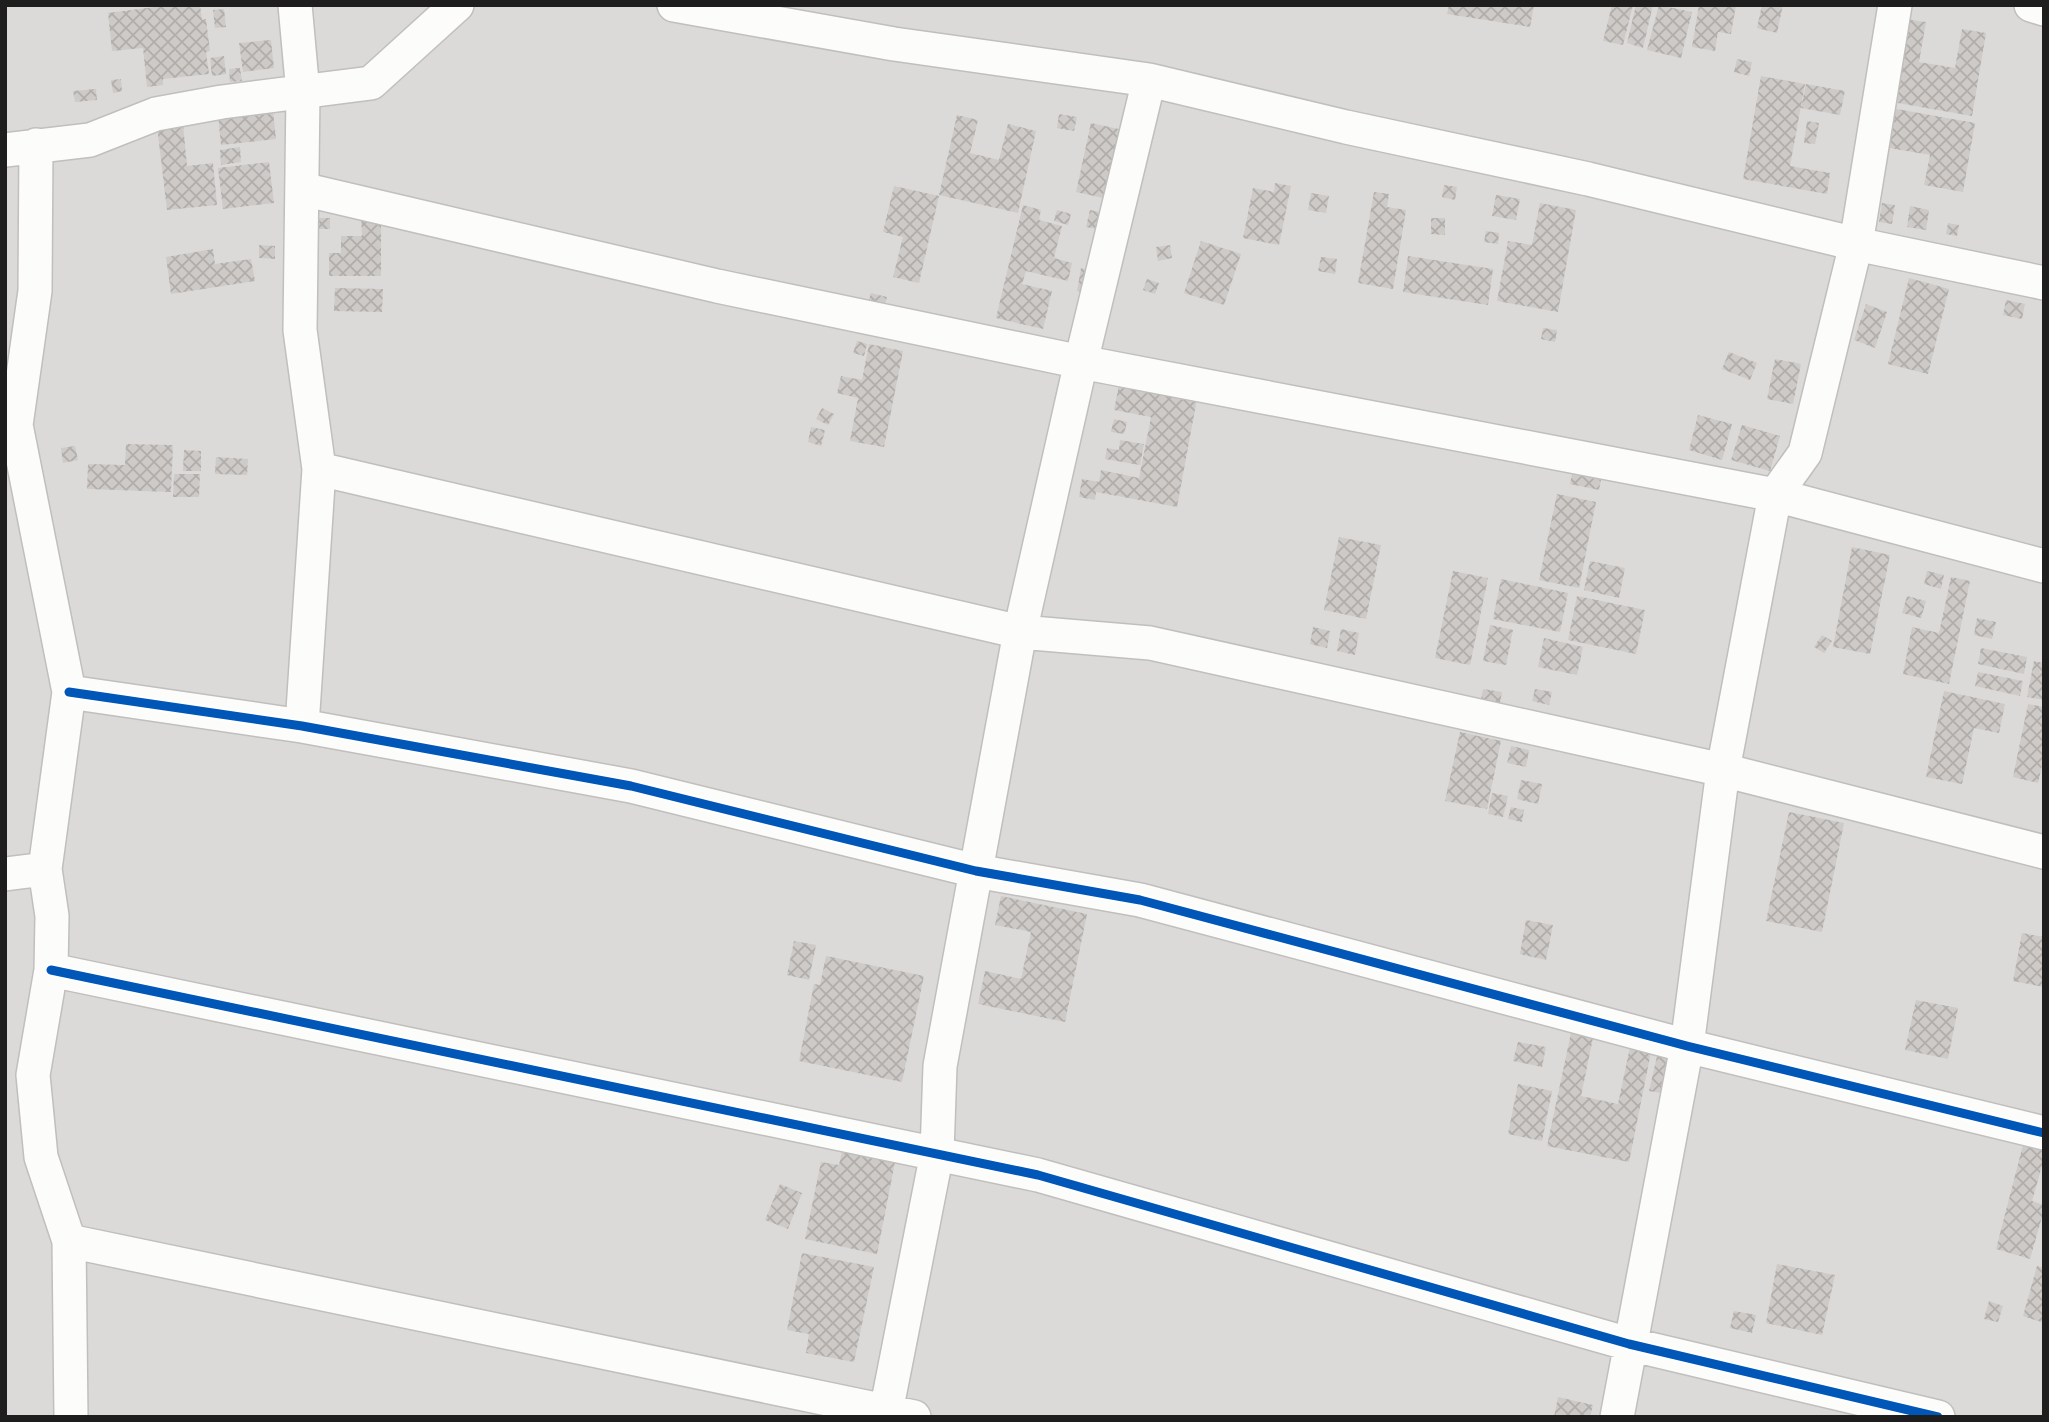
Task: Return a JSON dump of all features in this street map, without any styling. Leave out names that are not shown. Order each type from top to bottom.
[{"type":"street","points":[[295,5],[303,93],[300,330],[319,469],[302,726]]},
{"type":"street","points":[[71,1417],[69,1241],[41,1157],[33,1075],[51,970],[52,916],[44,869],[69,692],[16,425],[35,291],[21,148],[90,140],[156,114],[222,102],[371,83],[457,5]]},
{"type":"street","points":[[674,5],[894,44],[1149,80],[1346,127],[1588,178],[1856,244],[2044,283]]},
{"type":"street","points":[[1617,1417],[1687,1046],[1723,770],[1775,495],[1805,453],[1856,244],[1895,5]]},
{"type":"street","points":[[2031,5],[2044,9]]},
{"type":"street","points":[[69,1241],[895,1415],[937,1153],[940,1066],[1020,632],[1149,80]]},
{"type":"street","points":[[302,189],[717,286],[1081,362],[1775,495],[2044,566]]},
{"type":"street","points":[[319,469],[1020,632],[1150,643],[1723,770],[2044,852]]},
{"type":"street","points":[[69,692],[302,726],[631,786],[976,871],[1140,900],[1687,1046],[2044,1133]]},
{"type":"street","points":[[5,874],[44,869]]},
{"type":"street","points":[[51,970],[1038,1175],[1629,1344],[1938,1417]]},
{"type":"shaded area","points":[[5,5],[2044,5],[2044,1417],[5,1417]]},
{"type":"building","points":[[170,5],[200,5],[202,20],[206,19],[210,51],[206,52],[209,74],[163,79],[163,85],[147,87],[143,48],[112,51],[108,13]]},
{"type":"building","points":[[1449,5],[1534,5],[1530,27],[1447,14]]},
{"type":"building","points":[[1612,5],[1633,5],[1623,45],[1603,41]]},
{"type":"building","points":[[1636,5],[1653,5],[1643,48],[1627,43]]},
{"type":"building","points":[[1659,5],[1692,12],[1681,58],[1647,50]]},
{"type":"building","points":[[1699,5],[1736,5],[1731,34],[1718,32],[1715,51],[1692,47]]},
{"type":"building","points":[[1762,5],[1783,5],[1777,33],[1757,28]]},
{"type":"building","points":[[224,9],[226,27],[215,28],[213,10]]},
{"type":"building","points":[[1906,19],[1926,22],[1919,62],[1955,68],[1962,29],[1986,33],[1972,116],[1892,102]]},
{"type":"building","points":[[271,40],[274,68],[243,72],[239,43]]},
{"type":"building","points":[[224,56],[226,74],[212,76],[210,58]]},
{"type":"building","points":[[1737,59],[1752,62],[1749,76],[1734,72]]},
{"type":"building","points":[[240,68],[242,81],[230,82],[229,69]]},
{"type":"building","points":[[1761,76],[1805,84],[1790,166],[1830,173],[1827,194],[1743,179]]},
{"type":"building","points":[[121,79],[122,91],[113,93],[111,80]]},
{"type":"building","points":[[1806,84],[1845,91],[1840,115],[1801,108]]},
{"type":"building","points":[[96,89],[97,100],[75,102],[73,91]]},
{"type":"building","points":[[1891,108],[1975,123],[1963,192],[1924,185],[1930,155],[1884,147]]},
{"type":"building","points":[[273,111],[276,139],[221,145],[218,116]]},
{"type":"building","points":[[1059,114],[1077,117],[1074,131],[1057,128]]},
{"type":"building","points":[[957,115],[978,120],[970,153],[999,160],[1008,124],[1036,131],[1018,213],[939,195]]},
{"type":"building","points":[[1807,121],[1819,123],[1815,144],[1804,143]]},
{"type":"building","points":[[1091,123],[1128,131],[1112,200],[1076,192]]},
{"type":"building","points":[[183,124],[187,166],[213,163],[217,205],[167,210],[157,126]]},
{"type":"building","points":[[240,147],[241,162],[221,165],[220,150]]},
{"type":"building","points":[[269,162],[274,203],[223,209],[218,168]]},
{"type":"building","points":[[1275,183],[1291,186],[1279,245],[1243,238],[1253,188],[1274,192]]},
{"type":"building","points":[[1444,185],[1457,187],[1455,200],[1442,197]]},
{"type":"building","points":[[894,186],[939,196],[919,283],[893,277],[903,237],[883,232]]},
{"type":"building","points":[[1374,192],[1389,194],[1387,207],[1406,210],[1393,289],[1358,283]]},
{"type":"building","points":[[1311,193],[1329,196],[1326,213],[1308,210]]},
{"type":"building","points":[[1496,195],[1520,199],[1516,220],[1492,216]]},
{"type":"building","points":[[1540,203],[1576,210],[1558,312],[1497,301],[1508,241],[1532,245]]},
{"type":"building","points":[[1882,203],[1895,205],[1892,224],[1879,222]]},
{"type":"building","points":[[1023,205],[1041,210],[1039,220],[1062,226],[1054,258],[1072,263],[1068,281],[1026,271],[1022,284],[1052,291],[1043,329],[996,318]]},
{"type":"building","points":[[1910,206],[1929,210],[1926,230],[1907,227]]},
{"type":"building","points":[[1057,210],[1071,214],[1068,225],[1054,221]]},
{"type":"building","points":[[1090,210],[1109,214],[1105,231],[1086,227]]},
{"type":"building","points":[[361,216],[381,216],[381,276],[329,276],[329,253],[341,253],[341,236],[362,236]]},
{"type":"building","points":[[316,218],[330,218],[330,229],[316,229]]},
{"type":"building","points":[[1431,218],[1445,218],[1445,235],[1431,234]]},
{"type":"building","points":[[1948,223],[1959,225],[1957,236],[1946,234]]},
{"type":"building","points":[[1486,231],[1499,233],[1498,244],[1484,242]]},
{"type":"building","points":[[1201,241],[1241,254],[1224,305],[1184,293]]},
{"type":"building","points":[[259,245],[275,246],[275,259],[259,258]]},
{"type":"building","points":[[1170,245],[1172,258],[1158,261],[1156,247]]},
{"type":"building","points":[[213,249],[215,264],[251,259],[255,281],[171,294],[166,257]]},
{"type":"building","points":[[1408,256],[1493,269],[1488,305],[1403,292]]},
{"type":"building","points":[[1321,257],[1337,259],[1335,274],[1318,271]]},
{"type":"building","points":[[1081,268],[1095,272],[1088,294],[1077,291]]},
{"type":"building","points":[[1909,278],[1949,289],[1928,374],[1888,364]]},
{"type":"building","points":[[1147,279],[1159,283],[1155,294],[1143,290]]},
{"type":"building","points":[[335,288],[383,289],[382,312],[334,311]]},
{"type":"building","points":[[871,293],[887,297],[883,311],[867,306]]},
{"type":"building","points":[[2006,300],[2025,304],[2022,319],[2003,315]]},
{"type":"building","points":[[1866,304],[1887,312],[1875,348],[1854,340]]},
{"type":"building","points":[[1543,328],[1557,330],[1555,342],[1541,339]]},
{"type":"building","points":[[857,341],[867,344],[864,356],[853,353]]},
{"type":"building","points":[[869,344],[903,351],[884,447],[850,441],[858,398],[837,393],[841,376],[862,380]]},
{"type":"building","points":[[1729,352],[1757,363],[1750,380],[1722,369]]},
{"type":"building","points":[[1775,359],[1801,364],[1793,404],[1767,399]]},
{"type":"building","points":[[1119,385],[1197,399],[1177,507],[1096,492],[1095,500],[1079,497],[1082,479],[1099,482],[1101,470],[1139,478],[1151,417],[1114,410]]},
{"type":"building","points":[[822,408],[834,414],[828,425],[816,419]]},
{"type":"building","points":[[1698,415],[1732,424],[1722,460],[1689,450]]},
{"type":"building","points":[[1114,419],[1127,422],[1124,434],[1111,432]]},
{"type":"building","points":[[1742,425],[1780,436],[1770,471],[1731,460]]},
{"type":"building","points":[[811,427],[825,430],[821,446],[808,442]]},
{"type":"building","points":[[1120,440],[1144,444],[1140,465],[1105,459],[1107,448],[1119,450]]},
{"type":"building","points":[[126,444],[173,445],[171,492],[87,489],[88,464],[125,465]]},
{"type":"building","points":[[75,446],[78,460],[63,463],[61,448]]},
{"type":"building","points":[[184,450],[201,451],[201,471],[183,471]]},
{"type":"building","points":[[216,457],[248,459],[247,475],[215,474]]},
{"type":"building","points":[[174,474],[200,474],[199,497],[173,497]]},
{"type":"building","points":[[1572,474],[1601,480],[1599,490],[1570,484]]},
{"type":"building","points":[[1557,494],[1596,502],[1579,588],[1539,580]]},
{"type":"building","points":[[1339,537],[1381,545],[1366,619],[1324,610]]},
{"type":"building","points":[[1852,547],[1890,555],[1870,654],[1833,647]]},
{"type":"building","points":[[1590,561],[1625,568],[1619,598],[1584,590]]},
{"type":"building","points":[[1453,571],[1488,578],[1470,665],[1435,658]]},
{"type":"building","points":[[1927,571],[1944,575],[1941,589],[1924,584]]},
{"type":"building","points":[[1951,577],[1970,581],[1949,684],[1903,674],[1912,627],[1939,633]]},
{"type":"building","points":[[1501,579],[1568,593],[1560,632],[1493,619]]},
{"type":"building","points":[[1577,596],[1645,610],[1636,654],[1568,640]]},
{"type":"building","points":[[1907,596],[1926,601],[1921,618],[1902,613]]},
{"type":"building","points":[[1977,618],[1996,622],[1992,639],[1974,635]]},
{"type":"building","points":[[1490,625],[1513,630],[1506,665],[1483,661]]},
{"type":"building","points":[[1313,627],[1330,631],[1327,648],[1310,644]]},
{"type":"building","points":[[1341,629],[1359,633],[1355,655],[1337,651]]},
{"type":"building","points":[[1822,635],[1832,641],[1824,653],[1814,647]]},
{"type":"building","points":[[1544,638],[1583,647],[1577,675],[1538,667]]},
{"type":"building","points":[[1981,648],[2027,657],[2024,674],[1978,664]]},
{"type":"building","points":[[2034,661],[2044,663],[2044,700],[2027,697]]},
{"type":"building","points":[[1978,672],[2023,681],[2020,696],[1975,686]]},
{"type":"building","points":[[1483,689],[1502,692],[1499,708],[1480,704]]},
{"type":"building","points":[[1535,689],[1552,692],[1549,705],[1532,701]]},
{"type":"building","points":[[1944,691],[2005,704],[1999,733],[1974,728],[1962,784],[1926,777]]},
{"type":"building","points":[[2028,704],[2044,707],[2044,757],[2038,783],[2013,777]]},
{"type":"building","points":[[1460,732],[1501,741],[1487,809],[1445,801]]},
{"type":"building","points":[[1511,746],[1529,750],[1526,767],[1507,763]]},
{"type":"building","points":[[1521,780],[1542,784],[1538,804],[1517,799]]},
{"type":"building","points":[[1492,793],[1508,796],[1503,817],[1488,814]]},
{"type":"building","points":[[1511,807],[1524,810],[1522,822],[1508,819]]},
{"type":"building","points":[[1789,812],[1844,823],[1822,932],[1766,921]]},
{"type":"building","points":[[1001,896],[1087,914],[1065,1022],[978,1004],[985,971],[1021,979],[1031,932],[995,925]]},
{"type":"building","points":[[1526,920],[1553,925],[1546,960],[1520,954]]},
{"type":"building","points":[[2022,933],[2044,937],[2044,987],[2013,981]]},
{"type":"building","points":[[794,941],[816,945],[809,980],[787,975]]},
{"type":"building","points":[[826,956],[924,976],[902,1082],[799,1061],[814,984],[820,985]]},
{"type":"building","points":[[1916,1000],[1958,1008],[1948,1059],[1905,1050]]},
{"type":"building","points":[[1571,1033],[1593,1038],[1581,1096],[1618,1104],[1630,1047],[1651,1052],[1629,1162],[1547,1146]]},
{"type":"building","points":[[1518,1042],[1546,1047],[1542,1067],[1513,1061]]},
{"type":"building","points":[[1657,1056],[1673,1059],[1666,1094],[1649,1091]]},
{"type":"building","points":[[1518,1084],[1552,1091],[1542,1141],[1508,1134]]},
{"type":"building","points":[[2023,1145],[2044,1151],[2032,1201],[2044,1205],[2044,1210],[2030,1259],[1996,1249]]},
{"type":"building","points":[[843,1147],[896,1157],[877,1254],[805,1239],[821,1162],[839,1165]]},
{"type":"building","points":[[780,1184],[802,1193],[788,1229],[765,1220]]},
{"type":"building","points":[[802,1253],[874,1267],[854,1362],[806,1353],[809,1334],[787,1330]]},
{"type":"building","points":[[1777,1264],[1835,1275],[1822,1335],[1766,1323]]},
{"type":"building","points":[[2037,1266],[2044,1268],[2044,1323],[2023,1316]]},
{"type":"building","points":[[1989,1301],[2003,1306],[1998,1322],[1984,1319]]},
{"type":"building","points":[[1734,1311],[1756,1315],[1752,1333],[1730,1328]]},
{"type":"building","points":[[1558,1397],[1593,1405],[1590,1417],[1554,1417]]},
{"type":"cycle path","points":[[69,692],[302,726],[631,786],[976,871],[1140,900],[1687,1046],[2044,1133]]},
{"type":"cycle path","points":[[51,970],[1038,1175],[1629,1344],[1938,1417]]}]
